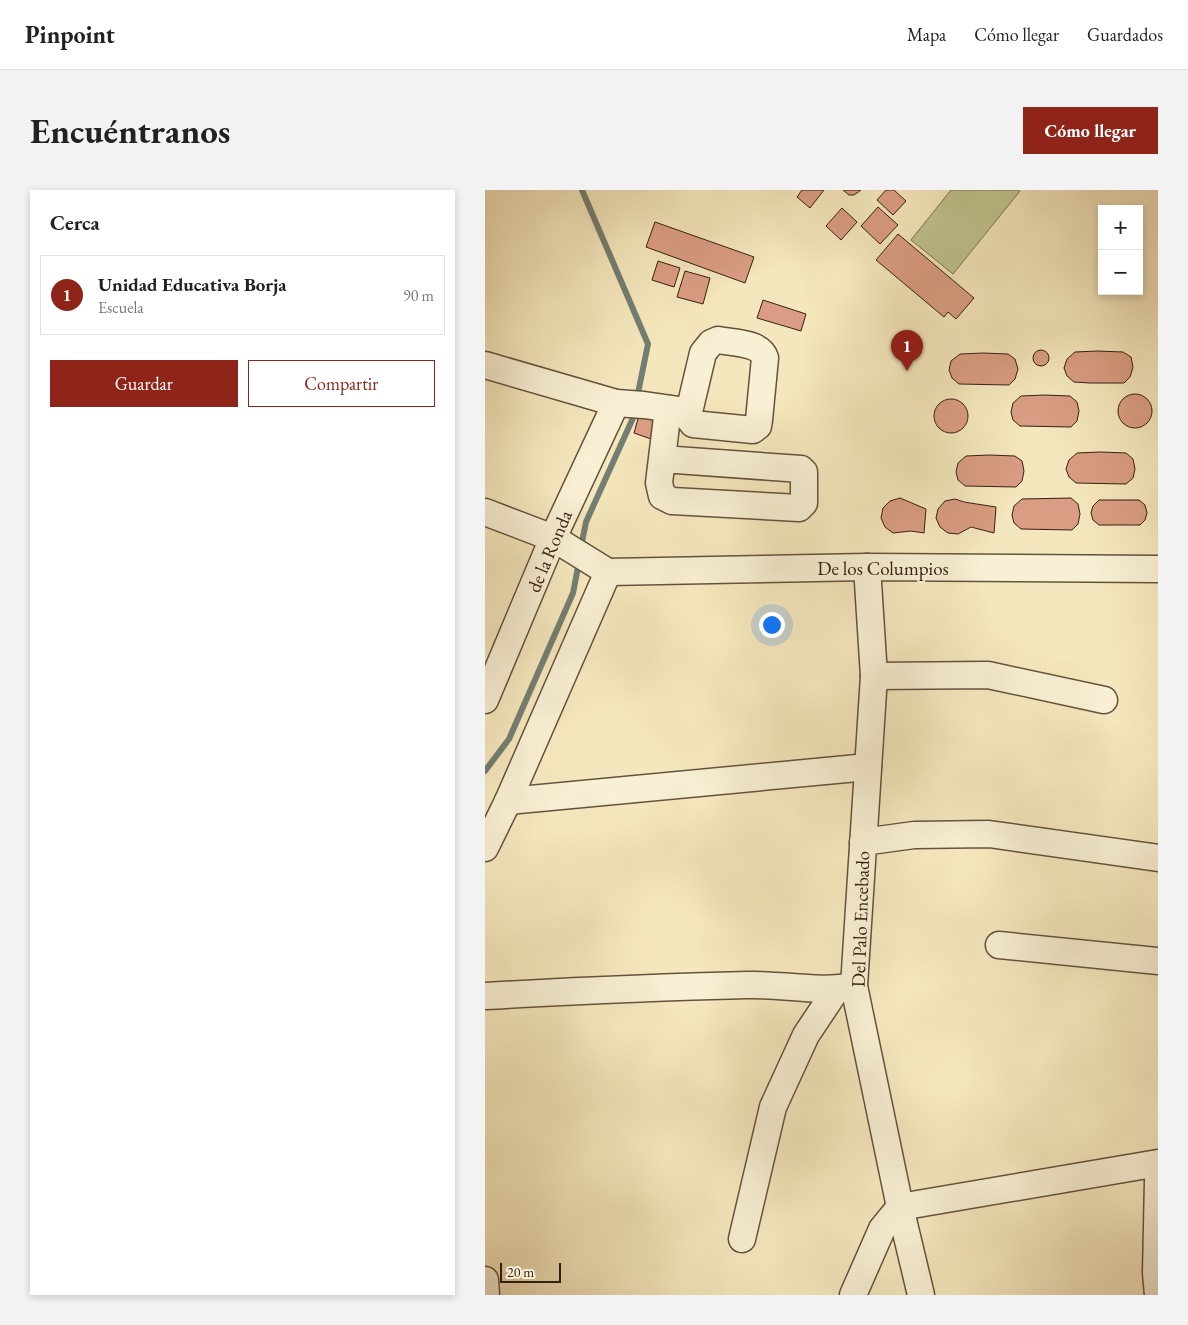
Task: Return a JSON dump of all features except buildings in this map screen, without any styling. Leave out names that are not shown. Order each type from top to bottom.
[{"type":"street","points":[[485,365],[649,406],[662,459],[659,483],[662,496],[672,501],[799,508],[804,503],[805,476],[801,469],[662,459]]},
{"type":"street","name":"de la Ronda","points":[[489,684],[560,542],[649,406]]},
{"type":"street","points":[[485,512],[560,542],[602,568],[508,801],[485,848]]},
{"type":"street","name":"Del Palo Encebado","points":[[867,567],[874,676],[863,842],[845,988],[921,1295]]},
{"type":"street","name":"De los Columpios","points":[[602,568],[1158,569]]},
{"type":"street","points":[[874,676],[988,675],[1104,700]]},
{"type":"street","points":[[508,801],[867,767]]},
{"type":"street","points":[[863,842],[914,836],[989,834],[1158,858]]},
{"type":"street","points":[[999,945],[1158,961]]},
{"type":"street","points":[[485,996],[600,989],[751,985],[845,988]]},
{"type":"street","points":[[742,1238],[773,1107],[806,1035],[845,988]]},
{"type":"street","points":[[853,1295],[882,1229],[900,1207],[1158,1163]]},
{"type":"street","points":[[1158,1180],[1156,1274],[1158,1295]]},
{"type":"street","points":[[485,1280],[486,1295]]},
{"type":"green space","points":[[951,190],[1020,191],[953,274],[911,240]]},
{"type":"waterway","points":[[582,190],[648,344],[637,398]]},
{"type":"waterway","points":[[581,547],[586,522],[633,418],[634,410]]},
{"type":"waterway","points":[[485,771],[509,739],[573,593],[579,562]]},
{"type":"place","name":"Unidad Educativa Borja","points":[[907,371]]}]
